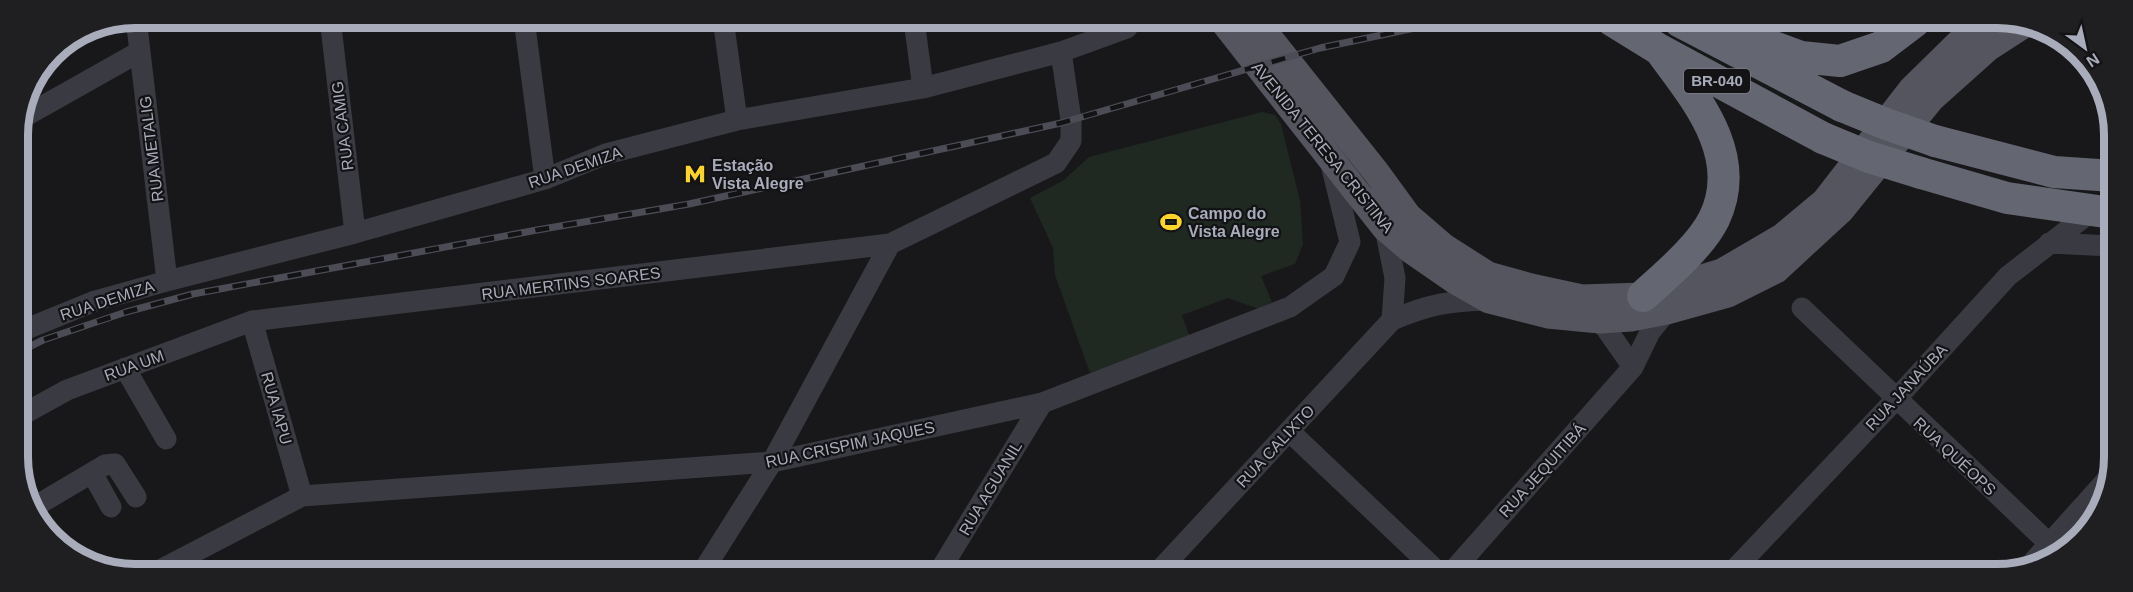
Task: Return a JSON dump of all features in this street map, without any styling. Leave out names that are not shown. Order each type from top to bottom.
[{"type":"highway","name":"BR-040","points":[[1625,28],[1660,50],[1823,138],[1869,157],[2007,198],[2102,212]]},
{"type":"highway","name":"BR-040","points":[[1693,28],[1842,106],[1886,124],[1935,141],[2054,172],[2104,175]]},
{"type":"highway","points":[[1722,28],[1801,57],[1840,61],[1881,47],[1906,28]]},
{"type":"highway","points":[[1655,304],[1714,219],[1724,183],[1719,146],[1711,124],[1692,93],[1660,50]]},
{"type":"highway","points":[[2054,172],[2104,165]]},
{"type":"main road","name":"AVENIDA TERESA CRISTINA","points":[[1229,28],[1385,228],[1421,257],[1454,280],[1489,300],[1548,315],[1600,320],[1631,318],[1722,272],[1782,237],[1825,201],[1911,90],[1977,28]]},
{"type":"main road","name":"AVENIDA TERESA CRISTINA","points":[[1263,28],[1408,216],[1444,246],[1488,274],[1531,287],[1582,298],[1655,304],[1728,294],[1776,270],[1841,210],[1932,99],[1988,48],[2015,31]]},
{"type":"street","name":"RUA DEMIZA","points":[[28,328],[95,301],[167,280],[355,233],[545,179],[606,154],[737,120],[923,88],[1061,52],[1126,28]]},
{"type":"street","name":"RUA METALIG","points":[[137,29],[167,280]]},
{"type":"street","name":"RUA CAMIG","points":[[331,29],[355,233]]},
{"type":"street","points":[[525,29],[545,179]]},
{"type":"street","points":[[724,29],[737,120]]},
{"type":"street","points":[[915,29],[923,88]]},
{"type":"street","points":[[31,113],[139,52]]},
{"type":"street","name":"RUA MERTINS SOARES","points":[[252,321],[890,244],[1056,163],[1071,141],[1071,120],[1061,52]]},
{"type":"street","name":"RUA CRISPIM JAQUES","points":[[171,564],[302,495],[772,462],[1042,403],[1290,307],[1334,276],[1350,242],[1329,157]]},
{"type":"street","name":"RUA JANAÚBA","points":[[1740,563],[1896,399],[2008,276],[2049,243],[2102,212]]},
{"type":"street","points":[[1385,228],[1395,278],[1392,320]]},
{"type":"street","points":[[2049,243],[2104,246]]},
{"type":"street","points":[[708,564],[772,462],[890,244]]},
{"type":"street","name":"RUA CALIXTO","points":[[1166,563],[1392,320],[1433,304],[1489,300]]},
{"type":"street","name":"RUA JEQUITIBÁ","points":[[1460,563],[1634,367],[1650,332],[1655,304]]},
{"type":"street","name":"RUA QUÉOPS","points":[[1802,308],[2053,547]]},
{"type":"street","points":[[1600,320],[1634,367]]},
{"type":"street","name":"RUA UM","points":[[28,411],[67,390],[252,321]]},
{"type":"street","name":"RUA IAPU","points":[[252,321],[302,495]]},
{"type":"street","points":[[125,368],[166,439]]},
{"type":"street","name":"RUA AGUANIL","points":[[944,564],[1042,403]]},
{"type":"street","points":[[1289,431],[1429,563]]},
{"type":"street","points":[[40,503],[105,465],[115,464],[136,497]]},
{"type":"street","points":[[92,473],[111,507]]},
{"type":"street","points":[[2056,546],[2099,490]]},
{"type":"shaded area","name":"Campo do Vista Alegre","points":[[1262,112],[1275,115],[1281,124],[1300,201],[1303,244],[1295,264],[1261,276],[1272,302],[1259,309],[1228,298],[1182,315],[1190,338],[1090,373],[1055,275],[1053,248],[1030,198],[1064,180],[1089,157]]},
{"type":"railway","points":[[28,347],[43,340],[126,312],[193,294],[689,204],[1061,123],[1320,48],[1413,28]]},
{"type":"place","name":"Estação Vista Alegre","points":[[695,174]]},
{"type":"place","name":"Campo do Vista Alegre","points":[[1171,222]]}]
